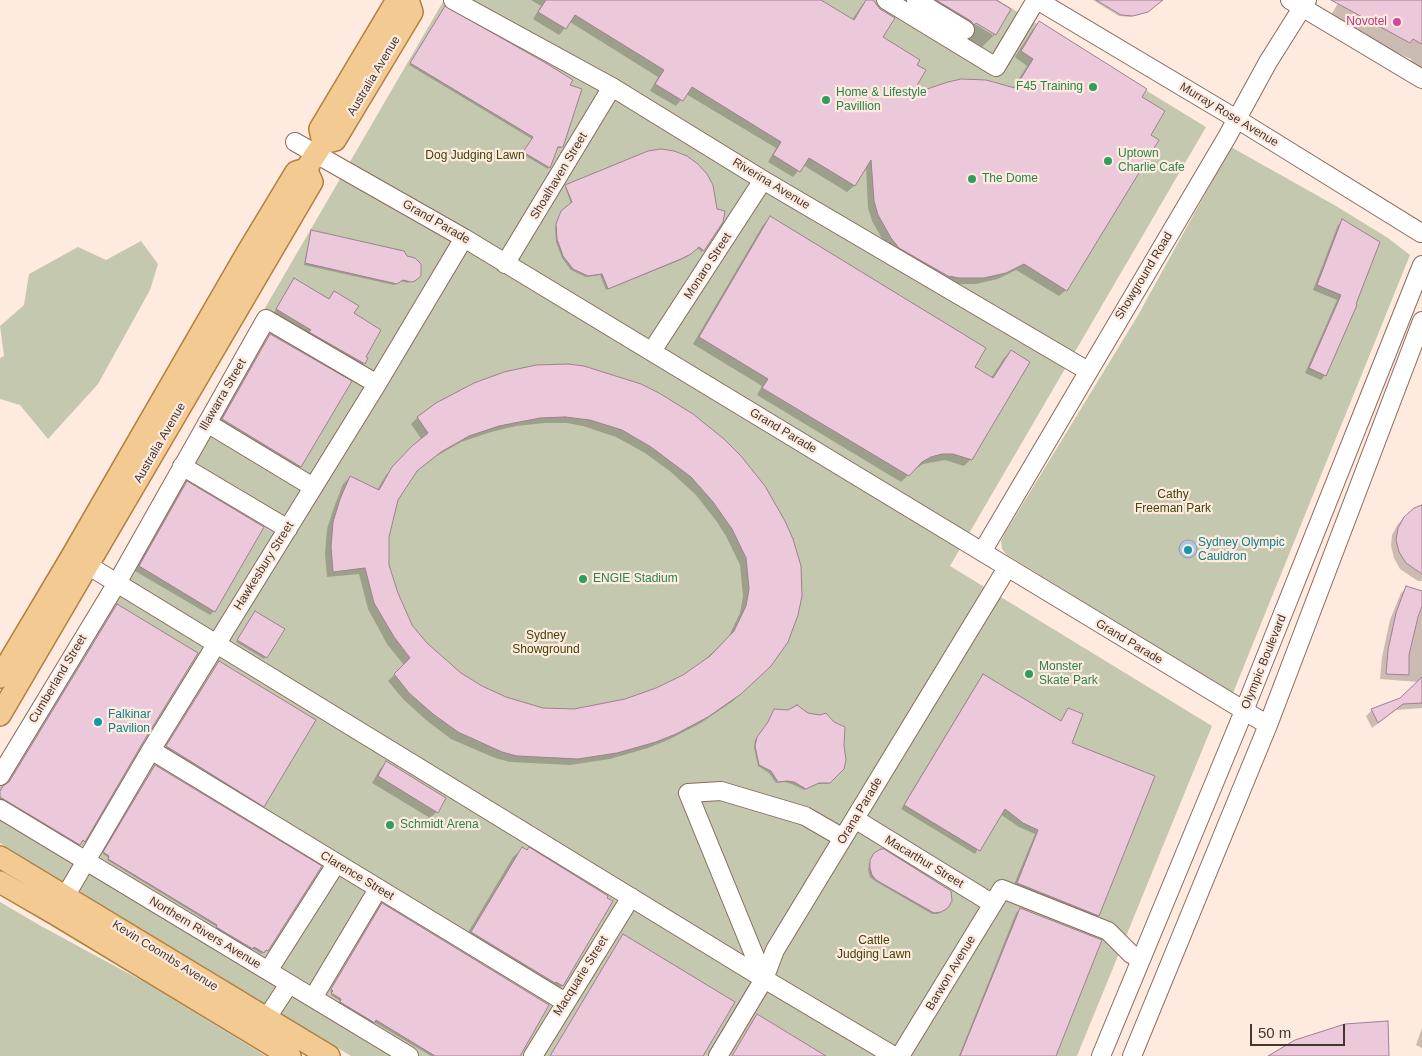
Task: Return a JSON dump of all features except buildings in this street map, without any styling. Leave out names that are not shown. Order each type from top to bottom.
[{"type":"main road","name":"Australia Avenue","points":[[315,155],[320,129],[397,0]]},
{"type":"main road","name":"Australia Avenue","points":[[0,715],[81,560],[247,253],[296,172],[336,140],[412,12],[408,0]]},
{"type":"main road","name":"Australia Avenue","points":[[0,677],[81,560]]},
{"type":"main road","name":"Kevin Coombs Avenue","points":[[0,857],[329,1056]]},
{"type":"main road","name":"Kevin Coombs Avenue","points":[[0,882],[290,1056]]},
{"type":"main road","points":[[57,915],[66,896]]},
{"type":"street","name":"Riverina Avenue","points":[[453,0],[473,5],[612,87],[763,180],[1088,371]]},
{"type":"street","points":[[886,0],[996,67],[1037,0]]},
{"type":"street","points":[[916,0],[965,30]]},
{"type":"street","name":"Murray Rose Avenue","points":[[1037,0],[1421,232]]},
{"type":"street","points":[[1300,2],[1422,79]]},
{"type":"street","name":"Showground Road","points":[[982,552],[1237,120],[1300,2]]},
{"type":"street","name":"Shoalhaven Street","points":[[505,264],[612,87]]},
{"type":"street","name":"Grand Parade","points":[[295,142],[464,238],[1268,725]]},
{"type":"street","name":"Monaro Street","points":[[652,351],[763,180]]},
{"type":"street","name":"Hawkesbury Street","points":[[66,896],[151,750],[378,384],[464,238]]},
{"type":"street","name":"Olympic Boulevard","points":[[1101,1055],[1244,711],[1422,265]]},
{"type":"street","name":"Illawarra Street","points":[[112,580],[182,466],[266,319],[378,384]]},
{"type":"street","name":"Olympic Boulevard","points":[[1132,1056],[1268,725],[1422,321]]},
{"type":"street","points":[[206,423],[313,487]]},
{"type":"street","points":[[182,466],[288,529]]},
{"type":"street","points":[[81,560],[764,979],[894,1056]]},
{"type":"street","name":"Orana Parade","points":[[718,1056],[764,979],[775,950],[1007,568]]},
{"type":"street","name":"Cumberland Street","points":[[0,776],[112,580]]},
{"type":"street","name":"Clarence Street","points":[[151,750],[565,1002]]},
{"type":"street","points":[[764,979],[688,793],[721,791],[805,816],[844,838]]},
{"type":"street","name":"Northern Rivers Avenue","points":[[0,809],[409,1056]]},
{"type":"street","name":"Macarthur Street","points":[[855,820],[998,897],[1108,931],[1131,954],[1140,958]]},
{"type":"street","points":[[268,971],[336,864]]},
{"type":"street","points":[[313,998],[378,888]]},
{"type":"street","name":"Macquarie Street","points":[[533,1056],[631,897]]},
{"type":"street","name":"Barwon Avenue","points":[[900,1056],[998,897]]},
{"type":"street","points":[[266,1019],[289,984]]},
{"type":"street","points":[[1101,1055],[1115,1049],[1119,1050],[1124,1056]]},
{"type":"green space","name":"Sydney Showground","points":[[444,0],[998,0],[1206,127],[950,566],[1212,726],[1077,1056],[351,1056],[0,843],[0,764]]},
{"type":"green space","name":"Cathy Freeman Park","points":[[1231,147],[1336,206],[1388,238],[1410,255],[1233,693],[1007,555],[1002,549],[1001,541],[1137,317]]},
{"type":"green space","points":[[141,241],[158,264],[150,290],[98,384],[48,439],[20,405],[0,399],[0,358],[4,356],[0,326],[24,305],[29,274],[78,247],[106,260]]},
{"type":"green space","points":[[0,902],[146,983],[266,1056],[0,1056]]},
{"type":"water","name":"Sydney Olympic Cauldron","points":[[1188,540],[1194,543],[1197,549],[1194,555],[1188,558],[1182,555],[1179,549],[1182,543]]},
{"type":"place","name":"Novotel","points":[[1397,22]]},
{"type":"place","name":"F45 Training","points":[[1093,87]]},
{"type":"place","name":"Home & Lifestyle Pavillion","points":[[826,100]]},
{"type":"place","name":"Uptown Charlie Cafe","points":[[1108,161]]},
{"type":"place","name":"The Dome","points":[[972,179]]},
{"type":"place","name":"Sydney Olympic Cauldron","points":[[1188,550]]},
{"type":"place","name":"ENGIE Stadium","points":[[583,579]]},
{"type":"place","name":"Monster Skate Park","points":[[1029,674]]},
{"type":"place","name":"Falkinar Pavilion","points":[[98,722]]},
{"type":"place","name":"Schmidt Arena","points":[[390,825]]},
{"type":"park label","name":"Dog Judging Lawn","points":[[475,156]]},
{"type":"park label","name":"Cattle Judging Lawn","points":[[874,948]]}]
